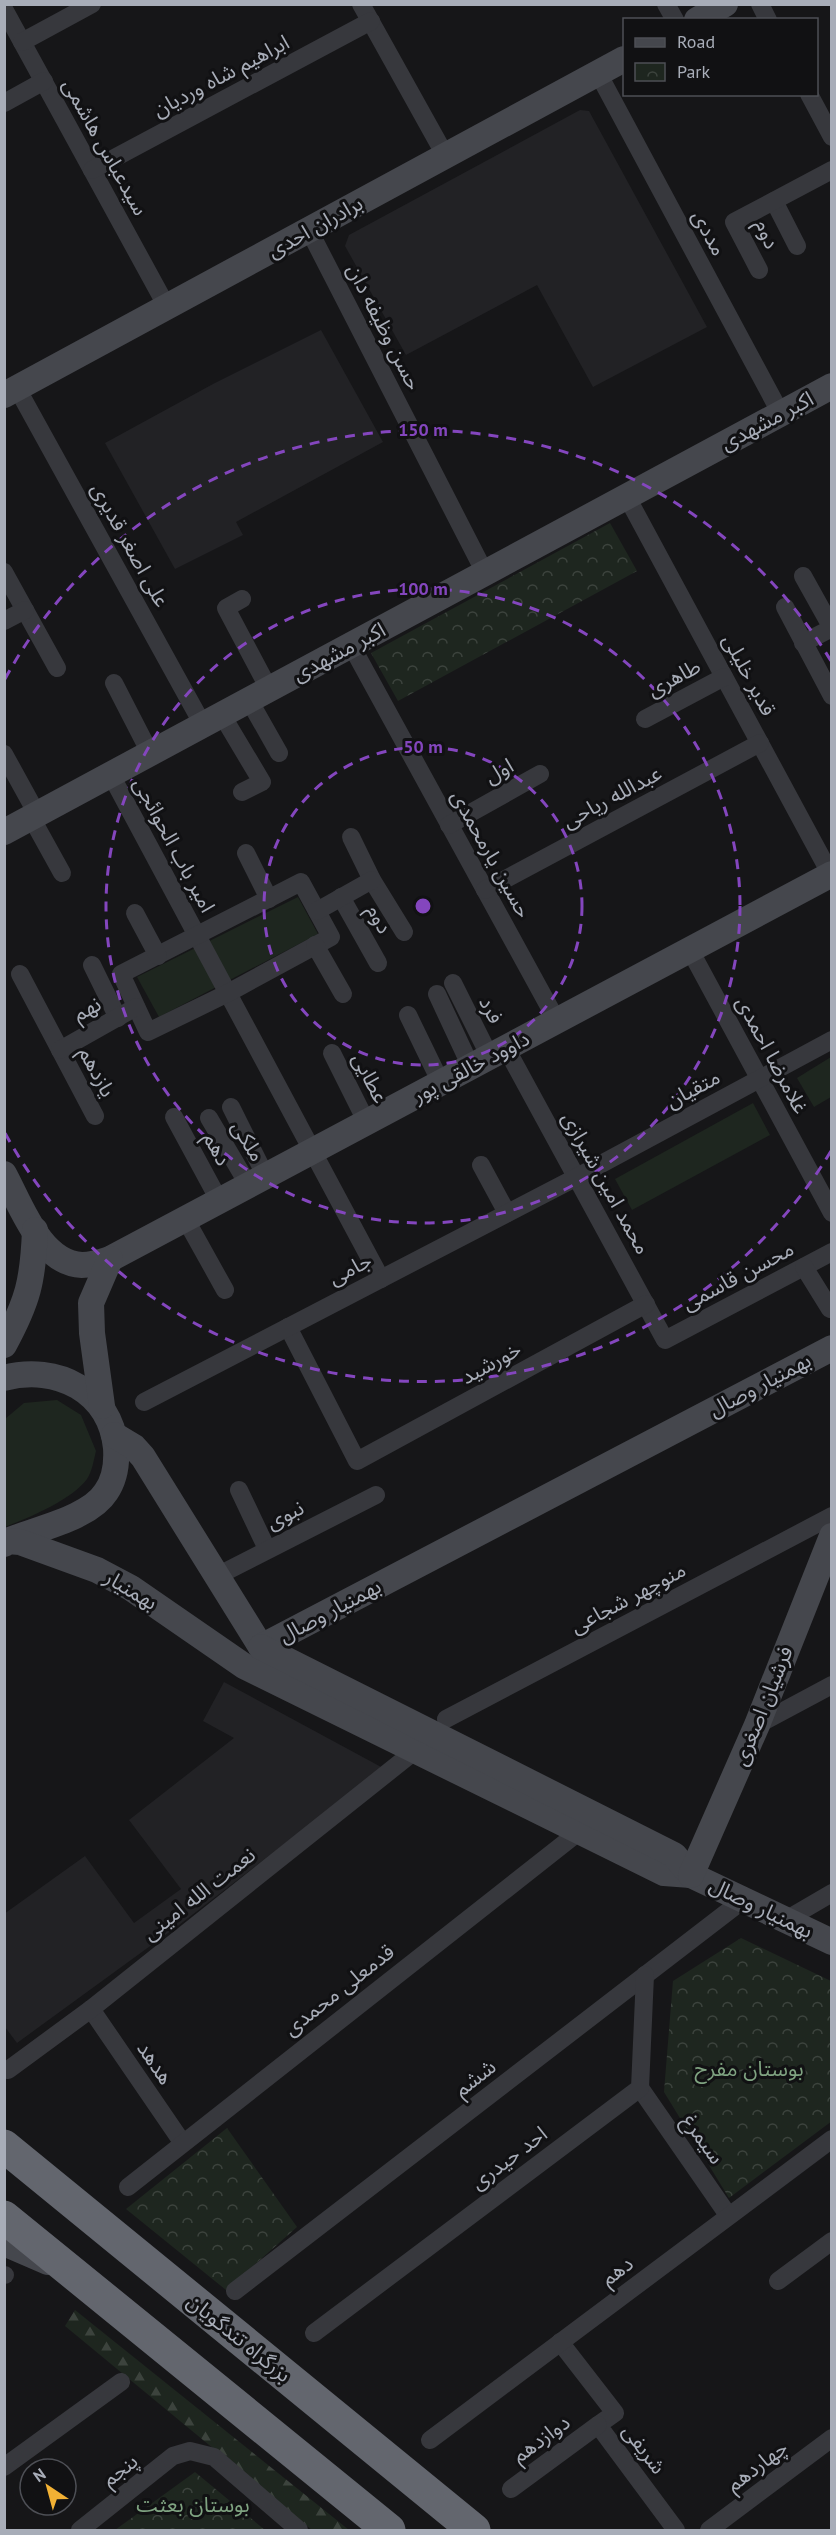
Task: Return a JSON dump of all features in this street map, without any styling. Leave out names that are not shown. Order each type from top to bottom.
[{"type":"highway","name":"بزرگراه تندگویان","points":[[4,2146],[474,2530]]},
{"type":"highway","points":[[4,2217],[388,2530]]},
{"type":"main road","points":[[702,18],[723,10]]},
{"type":"main road","name":"برادران احدی","points":[[11,391],[623,60]]},
{"type":"main road","name":"اکبر مشهدی","points":[[4,832],[831,386]]},
{"type":"main road","name":"داوود خالقی پور","points":[[4,1174],[35,1230],[58,1258],[82,1265],[110,1259],[831,875]]},
{"type":"main road","points":[[4,1346],[27,1300],[33,1269],[35,1230]]},
{"type":"main road","points":[[5,1543],[90,1508],[106,1493],[116,1470],[114,1435],[102,1406],[92,1333],[91,1303],[110,1259]]},
{"type":"main road","name":"بهمنیار وصال","points":[[261,1647],[831,1348]]},
{"type":"main road","points":[[4,1378],[20,1374],[56,1377],[80,1386],[102,1406]]},
{"type":"main road","points":[[114,1435],[134,1447],[143,1457],[215,1577],[261,1647]]},
{"type":"main road","name":"فرشیان اصغری","points":[[691,1875],[757,1725],[831,1536]]},
{"type":"main road","name":"بهمنیار","points":[[5,1543],[20,1542],[114,1579],[146,1598],[244,1666]]},
{"type":"main road","name":"بهمنیار وصال","points":[[261,1647],[674,1855],[691,1875]]},
{"type":"main road","name":"بهمنیار وصال","points":[[244,1666],[664,1873],[691,1875],[831,1942]]},
{"type":"main road","points":[[4,2243],[68,2270]]},
{"type":"street","points":[[22,42],[92,4]]},
{"type":"street","points":[[361,4],[445,155]]},
{"type":"street","points":[[666,4],[674,18]]},
{"type":"street","points":[[760,4],[767,18]]},
{"type":"street","name":"سیدعباس هاشمی","points":[[4,9],[167,307]]},
{"type":"street","name":"ابراهیم شاه وردیان","points":[[92,170],[371,21]]},
{"type":"street","name":"مددی","points":[[598,73],[781,414]]},
{"type":"street","points":[[4,103],[44,81]]},
{"type":"street","points":[[810,96],[831,137]]},
{"type":"street","points":[[797,246],[774,201],[831,170]]},
{"type":"street","name":"دوم","points":[[759,270],[734,222],[774,201]]},
{"type":"street","name":"حسن وظیفه دان","points":[[309,230],[485,573]]},
{"type":"street","name":"علی اصغر قدیری","points":[[11,391],[213,720],[262,782],[242,792]]},
{"type":"street","name":"قدیر خلیلی","points":[[627,497],[831,875]]},
{"type":"street","points":[[4,572],[57,668]]},
{"type":"street","points":[[803,576],[831,628],[803,643]]},
{"type":"street","points":[[785,607],[831,696]]},
{"type":"street","points":[[226,608],[279,753]]},
{"type":"street","points":[[4,621],[25,610]]},
{"type":"street","name":"حسین یارمحمدی","points":[[351,645],[557,1021]]},
{"type":"street","name":"طاهری","points":[[645,719],[724,677]]},
{"type":"street","points":[[114,683],[150,753]]},
{"type":"street","name":"عبدالله ریاحی","points":[[485,890],[760,743]]},
{"type":"street","points":[[4,754],[62,873]]},
{"type":"street","name":"اول","points":[[449,825],[540,774]]},
{"type":"street","name":"امیر باب الحوائجی","points":[[111,775],[228,993]]},
{"type":"street","points":[[351,837],[372,880],[404,932]]},
{"type":"street","points":[[246,853],[269,899]]},
{"type":"street","points":[[317,911],[372,880]]},
{"type":"street","points":[[301,882],[331,937],[228,993],[148,1032],[121,974],[198,936],[301,882]]},
{"type":"street","name":"دوم","points":[[341,897],[378,963]]},
{"type":"street","points":[[135,913],[158,956]]},
{"type":"street","points":[[315,945],[343,994]]},
{"type":"street","name":"غلامرضا احمدی","points":[[690,950],[831,1213]]},
{"type":"street","points":[[92,965],[118,1018]]},
{"type":"street","points":[[20,974],[60,1050]]},
{"type":"street","name":"فرد","points":[[453,983],[489,1058]]},
{"type":"street","points":[[228,993],[381,1279]]},
{"type":"street","points":[[438,994],[489,1058]]},
{"type":"street","name":"نهم","points":[[60,1050],[136,1007]]},
{"type":"street","points":[[408,1015],[441,1083]]},
{"type":"street","name":"متقیان","points":[[577,1177],[831,1040]]},
{"type":"street","name":"یازدهم","points":[[60,1050],[95,1116]]},
{"type":"street","name":"عطایی","points":[[332,1053],[367,1123]]},
{"type":"street","name":"محمد امین شیرازی","points":[[489,1058],[577,1177],[665,1340]]},
{"type":"street","points":[[231,1107],[257,1182]]},
{"type":"street","name":"دهم","points":[[174,1117],[220,1202]]},
{"type":"street","name":"ملکی","points":[[208,1118],[257,1182]]},
{"type":"street","points":[[481,1165],[507,1213]]},
{"type":"street","name":"جامی","points":[[144,1402],[577,1177]]},
{"type":"street","points":[[186,1220],[225,1290]]},
{"type":"street","name":"محسن قاسمی","points":[[665,1340],[831,1252]]},
{"type":"street","points":[[804,1267],[830,1309]]},
{"type":"street","name":"خورشید","points":[[288,1327],[357,1461],[646,1304]]},
{"type":"street","points":[[239,1490],[267,1549]]},
{"type":"street","name":"نبوی","points":[[215,1577],[376,1495]]},
{"type":"street","name":"منوچهر شجاعی","points":[[446,1719],[831,1516]]},
{"type":"street","points":[[757,1725],[831,1685]]},
{"type":"street","name":"نعمت الله امینی","points":[[8,2070],[90,2009],[416,1750]]},
{"type":"street","name":"قدمعلی محمدی","points":[[128,2187],[182,2142],[580,1831]]},
{"type":"street","points":[[784,1921],[831,1893]]},
{"type":"street","name":"ششم","points":[[235,2291],[743,1900]]},
{"type":"street","points":[[640,2088],[645,1975]]},
{"type":"street","name":"هدهد","points":[[90,2009],[182,2142]]},
{"type":"street","name":"سیمرغ","points":[[640,2088],[728,2215]]},
{"type":"street","name":"احد حیدری","points":[[314,2333],[640,2088]]},
{"type":"street","name":"دهم","points":[[430,2440],[831,2139]]},
{"type":"street","points":[[778,2281],[831,2241]]},
{"type":"street","name":"شریفی","points":[[560,2342],[615,2413],[598,2425],[676,2530]]},
{"type":"street","points":[[4,2468],[121,2382]]},
{"type":"street","name":"دوازدهم","points":[[511,2489],[598,2425]]},
{"type":"street","name":"چهاردهم","points":[[709,2530],[831,2438]]},
{"type":"street","name":"پنجم","points":[[80,2530],[173,2456],[190,2451],[214,2457],[299,2530]]},
{"type":"shaded area","points":[[580,110],[589,111],[707,327],[593,387],[537,285],[406,355],[345,246],[349,235]]},
{"type":"shaded area","points":[[321,330],[383,442],[236,522],[243,535],[175,569],[105,443],[213,384]]},
{"type":"shaded area","points":[[224,1682],[383,1768],[179,1925],[17,2043],[5,2027],[4,1914],[85,1856],[134,1923],[181,1889],[129,1820],[234,1738],[203,1721]]},
{"type":"green space","points":[[610,523],[637,571],[398,701],[371,653]]},
{"type":"green space","points":[[298,897],[318,934],[159,1017],[137,977]]},
{"type":"green space","points":[[831,1057],[831,1097],[814,1107],[797,1078]]},
{"type":"green space","points":[[753,1103],[770,1135],[632,1210],[615,1179]]},
{"type":"green space","points":[[57,1400],[81,1415],[96,1451],[90,1473],[80,1487],[60,1501],[5,1527],[5,1419],[24,1403]]},
{"type":"green space","name":"بوستان مفرح","points":[[741,1938],[831,1981],[832,2121],[729,2198],[664,2092],[673,1981]]},
{"type":"green space","points":[[227,2128],[297,2227],[226,2290],[126,2209]]},
{"type":"green space","points":[[75,2310],[349,2530],[312,2530],[65,2326]]},
{"type":"green space","name":"بوستان بعثت","points":[[195,2472],[265,2530],[115,2530]]}]
